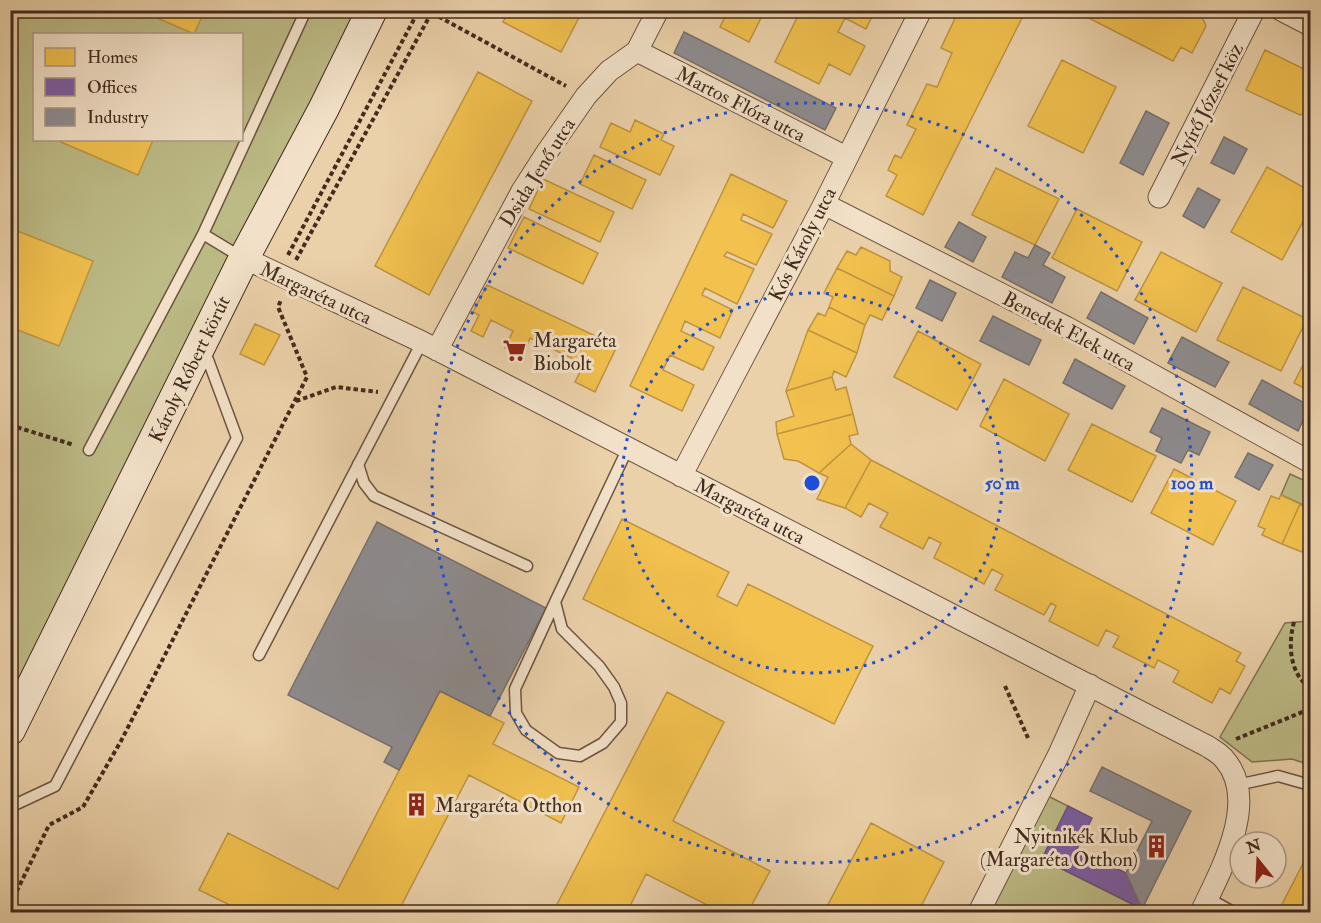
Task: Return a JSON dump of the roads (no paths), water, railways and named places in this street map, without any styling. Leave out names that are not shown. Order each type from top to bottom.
[{"type":"street","name":"Károly Róbert körút","points":[[10,730],[244,258],[324,108],[372,10]]},
{"type":"street","name":"Dsida Jenő utca","points":[[430,346],[522,191],[586,96],[609,71],[637,51],[658,10]]},
{"type":"street","name":"Kós Károly utca","points":[[681,476],[824,204],[921,10]]},
{"type":"street","name":"Nyírő József köz","points":[[1159,197],[1254,10]]},
{"type":"street","points":[[1281,10],[1311,25]]},
{"type":"street","name":"Martos Flóra utca","points":[[637,51],[846,157]]},
{"type":"street","name":"Benedek Elek utca","points":[[824,204],[1066,327],[1311,462]]},
{"type":"street","name":"Margaréta utca","points":[[244,258],[288,281],[430,346],[627,450],[1207,746],[1225,759],[1237,785]]},
{"type":"street","points":[[979,912],[1058,756],[1090,685]]},
{"type":"street","points":[[1204,905],[1238,824],[1240,804],[1237,785]]},
{"type":"lane","points":[[89,450],[203,234],[306,10]]},
{"type":"lane","points":[[203,234],[244,258]]},
{"type":"lane","points":[[10,807],[55,786],[237,438],[202,344]]},
{"type":"lane","points":[[259,655],[393,396],[430,346]]},
{"type":"lane","points":[[555,602],[562,629],[599,666],[614,687],[621,703],[621,722],[603,743],[580,756],[558,753],[526,730],[516,713],[515,689],[555,602],[627,450]]},
{"type":"lane","points":[[358,464],[364,483],[374,496],[527,566]]},
{"type":"lane","points":[[1237,785],[1278,776],[1311,785]]},
{"type":"lane","points":[[1204,905],[1233,912]]},
{"type":"place","name":"Margaréta Biobolt","points":[[515,351]]},
{"type":"place","name":"Margaréta Otthon","points":[[417,805]]},
{"type":"place","name":"Nyitnikék Klub (Margaréta Otthon)","points":[[1156,847]]}]
